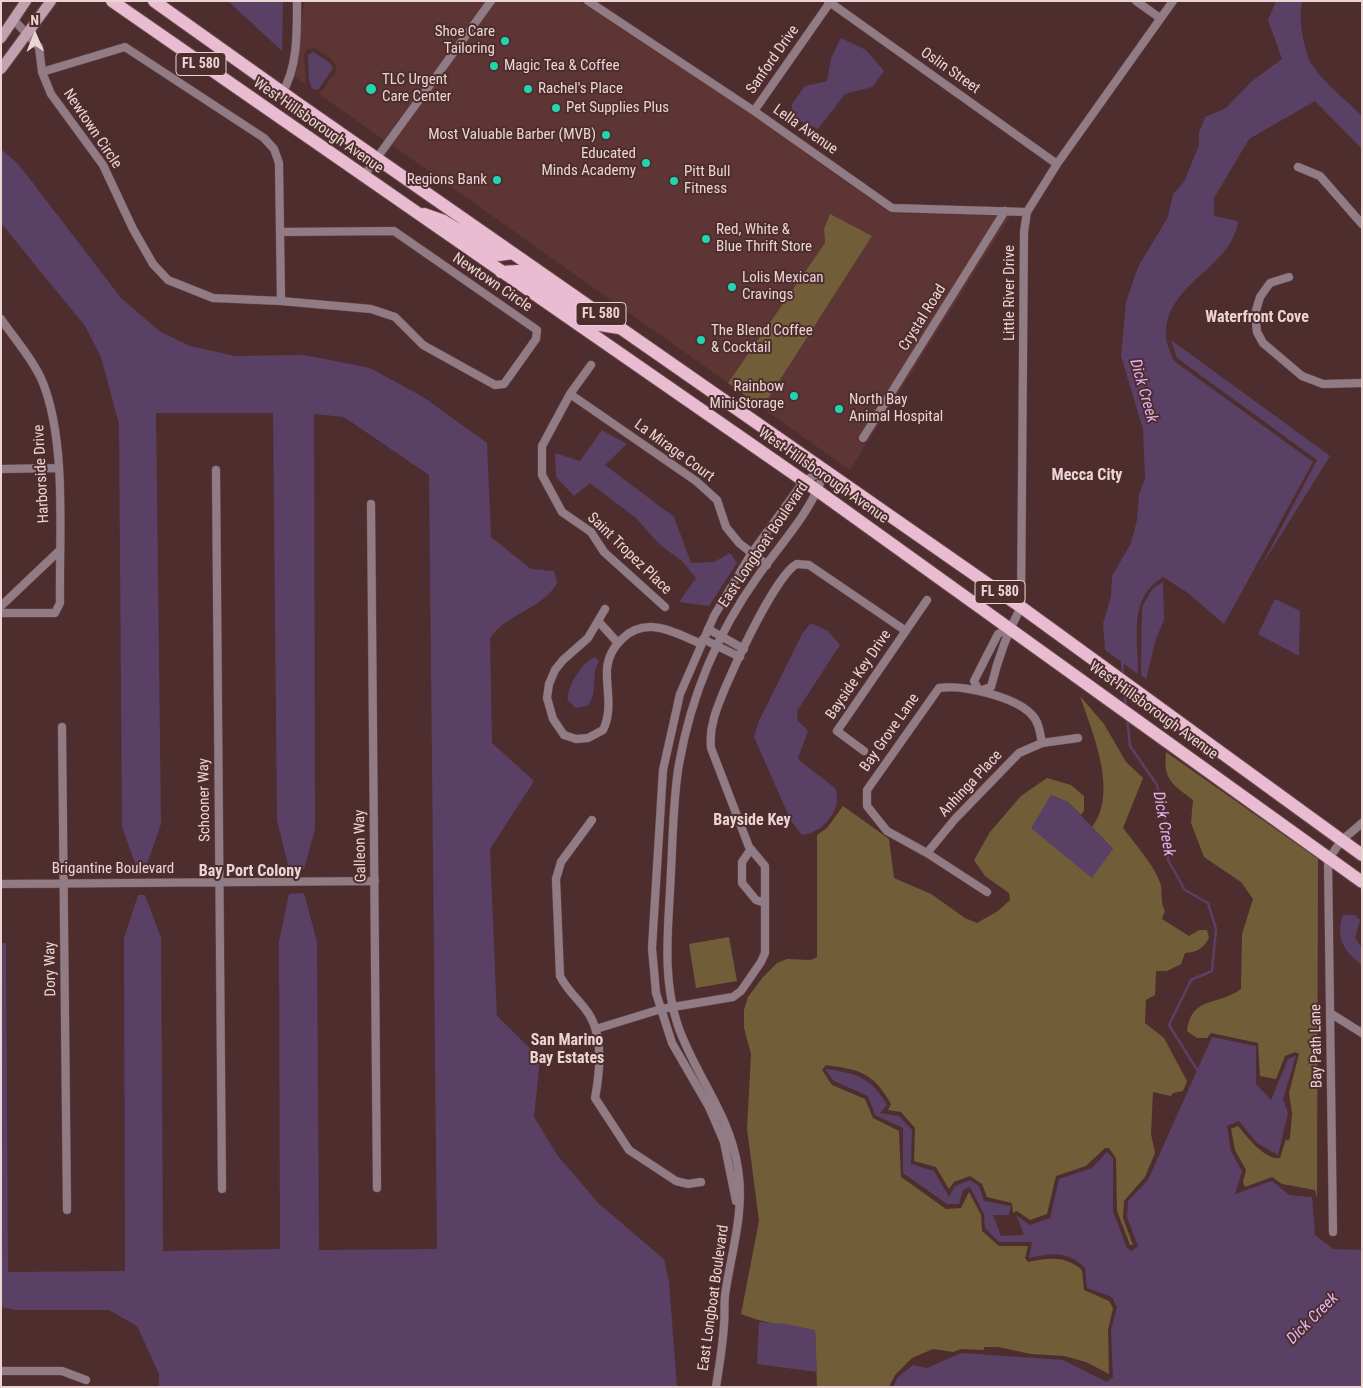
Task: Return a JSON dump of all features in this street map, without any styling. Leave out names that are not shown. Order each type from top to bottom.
[{"type":"main road","name":"West Hillsborough Avenue","points":[[112,1],[409,209],[804,481],[1148,727],[1328,860],[1362,882]]},
{"type":"main road","name":"West Hillsborough Avenue","points":[[154,1],[376,159],[622,328],[1021,607],[1362,855]]},
{"type":"main road","points":[[409,209],[444,221],[499,254],[513,253]]},
{"type":"main road","points":[[501,272],[518,271],[600,326],[622,328]]},
{"type":"street","points":[[1,38],[26,1]]},
{"type":"street","points":[[1,69],[28,35],[51,1]]},
{"type":"street","points":[[282,93],[290,80],[297,34],[297,1]]},
{"type":"street","points":[[363,177],[490,1]]},
{"type":"street","name":"Lella Avenue","points":[[588,1],[754,111],[892,208],[1027,212]]},
{"type":"street","points":[[1136,1],[1160,18]]},
{"type":"street","name":"Little River Drive","points":[[1010,628],[1021,607],[1024,232],[1027,212],[1057,164],[1173,1]]},
{"type":"street","name":"Sanford Drive","points":[[754,111],[830,2]]},
{"type":"street","name":"Oslin Street","points":[[830,2],[1057,164]]},
{"type":"street","name":"Newtown Circle","points":[[13,19],[39,47],[42,72],[51,94],[103,165],[133,229],[153,264],[168,280],[213,298],[281,300],[371,310],[395,318],[423,345],[495,385],[504,384],[536,339],[537,330],[394,232],[280,232]]},
{"type":"street","name":"Newtown Circle","points":[[42,72],[125,47],[264,138],[274,149],[279,163],[281,300]]},
{"type":"street","points":[[1298,167],[1320,176],[1362,224]]},
{"type":"street","name":"Crystal Road","points":[[863,438],[1005,212]]},
{"type":"street","points":[[1289,277],[1270,283],[1260,297],[1255,314],[1257,332],[1263,344],[1302,376],[1323,384],[1362,383]]},
{"type":"street","name":"Harborside Drive","points":[[1,319],[43,383],[55,424],[58,468],[60,603],[55,613],[1,613]]},
{"type":"street","name":"Saint Tropez Place","points":[[591,365],[570,394],[542,446],[542,475],[562,512],[591,532],[604,552],[664,607]]},
{"type":"street","name":"La Mirage Court","points":[[570,394],[696,482],[718,500],[726,527],[751,554],[767,565]]},
{"type":"street","points":[[1,468],[58,468]]},
{"type":"street","name":"Schooner Way","points":[[216,470],[222,1189]]},
{"type":"street","name":"East Longboat Boulevard","points":[[738,1213],[732,1170],[724,1142],[709,1107],[677,1054],[660,1009],[654,977],[652,948],[660,793],[666,748],[675,712],[687,675],[708,629],[751,554],[804,481],[825,470]]},
{"type":"street","name":"East Longboat Boulevard","points":[[716,1387],[724,1325],[725,1295],[738,1213],[740,1185],[730,1132],[717,1102],[683,1039],[672,1007],[667,953],[677,777],[693,706],[721,636],[738,606],[818,492],[825,470]]},
{"type":"street","name":"Galleon Way","points":[[371,504],[377,1188]]},
{"type":"street","points":[[1,606],[59,551]]},
{"type":"street","name":"Bayside Key Drive","points":[[596,1029],[660,1009],[733,997],[744,988],[764,958],[765,866],[751,849],[711,748],[710,741],[717,707],[771,595],[787,571],[794,565],[802,563],[809,565],[906,631]]},
{"type":"street","name":"Bayside Key Drive","points":[[864,751],[837,731],[927,600]]},
{"type":"street","points":[[605,609],[599,622],[584,642],[559,665],[549,684],[547,698],[549,712],[556,726],[564,735],[576,739],[588,738],[603,730],[608,711],[608,662],[618,643],[630,632],[653,626],[717,646],[740,657]]},
{"type":"street","points":[[599,622],[618,643]]},
{"type":"street","points":[[1010,628],[998,634],[974,681],[979,691],[1015,702],[1031,713],[1037,720],[1042,743]]},
{"type":"street","points":[[979,691],[991,687],[999,651],[1008,639],[1010,628]]},
{"type":"street","points":[[708,629],[744,649]]},
{"type":"street","points":[[980,670],[994,675]]},
{"type":"street","name":"Bay Grove Lane","points":[[979,691],[951,686],[939,688],[867,790],[867,806],[887,831],[927,853],[987,892]]},
{"type":"street","name":"Dory Way","points":[[62,727],[67,1210]]},
{"type":"street","name":"Anhinga Place","points":[[927,853],[955,820],[1019,753],[1042,743],[1078,738]]},
{"type":"street","points":[[592,820],[561,862],[556,878],[560,976],[566,988],[587,1011],[596,1029],[600,1072],[595,1098],[629,1150],[676,1181],[688,1184],[701,1182]]},
{"type":"street","points":[[1328,860],[1341,841],[1362,823]]},
{"type":"street","points":[[751,849],[743,859],[742,883],[756,900],[765,903]]},
{"type":"street","name":"Bay Path Lane","points":[[1328,860],[1332,1232]]},
{"type":"street","name":"Brigantine Boulevard","points":[[1,884],[375,881]]},
{"type":"street","points":[[1330,1013],[1362,1033]]},
{"type":"street","points":[[1,1371],[62,1371],[86,1380]]},
{"type":"shaded area","points":[[304,1],[485,1],[384,140],[319,94],[336,72],[336,66],[331,58],[314,48],[307,49],[304,55],[306,85],[295,77]]},
{"type":"shaded area","points":[[496,1],[579,1],[752,115],[890,213],[998,216],[857,439],[864,445],[1007,216],[1010,216],[850,470],[762,408],[872,236],[824,229],[825,243],[728,383],[392,145]]},
{"type":"shaded area","points":[[830,214],[872,236],[762,408],[728,383],[825,243],[824,229]]},
{"type":"shaded area","points":[[1080,696],[1104,724],[1126,762],[1143,778],[1123,828],[1147,859],[1159,880],[1165,911],[1162,919],[1189,936],[1199,930],[1207,930],[1209,938],[1199,949],[1185,953],[1181,964],[1167,971],[1156,971],[1155,995],[1146,1000],[1145,1023],[1164,1038],[1187,1081],[1183,1091],[1173,1093],[1171,1096],[1153,1092],[1151,1134],[1155,1153],[1145,1177],[1124,1201],[1123,1218],[1133,1245],[1130,1245],[1117,1211],[1116,1158],[1109,1148],[1105,1148],[1086,1166],[1056,1176],[1047,1214],[1030,1220],[1017,1211],[1013,1213],[1012,1203],[987,1197],[982,1184],[970,1176],[954,1182],[949,1189],[936,1167],[914,1161],[915,1128],[901,1112],[888,1110],[891,1104],[878,1085],[857,1071],[826,1065],[822,1070],[832,1085],[865,1099],[873,1118],[899,1131],[901,1177],[946,1209],[961,1208],[969,1192],[981,1215],[982,1231],[999,1246],[1028,1246],[1025,1258],[1028,1262],[1042,1259],[1063,1260],[1076,1265],[1082,1270],[1084,1290],[1109,1301],[1113,1308],[1108,1330],[1109,1374],[1086,1362],[1064,1356],[1031,1354],[998,1347],[984,1347],[984,1350],[961,1349],[953,1352],[933,1349],[912,1358],[895,1375],[889,1387],[817,1387],[815,1331],[768,1322],[741,1314],[759,1221],[747,1129],[751,1054],[744,1028],[744,1010],[748,997],[763,977],[777,963],[787,959],[811,960],[817,957],[817,835],[827,828],[843,806],[889,839],[894,878],[931,894],[965,918],[977,923],[998,911],[1010,900],[1009,893],[985,876],[974,860],[990,832],[1021,796],[1047,778],[1071,785],[1084,796],[1084,811],[1081,815],[1068,802],[1051,795],[1047,802],[1113,849],[1092,827],[1100,813],[1103,797],[1103,780],[1101,762]]},
{"type":"shaded area","points":[[1166,752],[1318,859],[1317,1198],[1315,1190],[1282,1184],[1272,1177],[1245,1187],[1243,1182],[1246,1170],[1235,1150],[1231,1129],[1238,1126],[1263,1152],[1269,1156],[1280,1158],[1286,1139],[1288,1141],[1290,1138],[1292,1113],[1289,1093],[1299,1054],[1295,1052],[1285,1056],[1276,1079],[1260,1076],[1258,1043],[1211,1033],[1207,1038],[1197,1038],[1187,1031],[1194,1012],[1200,1007],[1241,989],[1242,934],[1253,899],[1241,882],[1204,857],[1191,823],[1193,800],[1170,781],[1166,769]]},
{"type":"shaded area","points":[[729,937],[737,981],[696,988],[689,944]]},
{"type":"water","points":[[228,1],[283,1],[282,51]]},
{"type":"water","points":[[1276,1],[1303,1],[1300,14],[1304,43],[1309,60],[1323,79],[1362,116],[1362,149],[1315,101],[1249,139],[1214,198],[1214,216],[1238,221],[1233,237],[1213,264],[1187,288],[1176,302],[1169,317],[1166,338],[1174,361],[1313,462],[1224,624],[1188,593],[1163,577],[1152,586],[1144,596],[1137,620],[1138,674],[1105,650],[1103,624],[1111,596],[1112,576],[1131,543],[1137,520],[1139,494],[1145,479],[1143,429],[1121,356],[1126,302],[1138,267],[1168,217],[1173,194],[1184,182],[1199,145],[1199,133],[1205,117],[1226,108],[1252,81],[1282,59],[1268,20]]},
{"type":"water","points":[[841,38],[866,50],[884,71],[872,87],[845,94],[818,129],[791,117],[792,104],[805,86],[827,81],[831,58]]},
{"type":"water","points":[[313,52],[329,62],[333,68],[318,90],[312,89],[309,80],[308,55]]},
{"type":"water","points":[[1,149],[19,165],[121,298],[159,331],[190,346],[235,356],[304,355],[370,368],[423,397],[487,443],[491,537],[531,569],[554,571],[557,583],[543,599],[506,623],[490,638],[492,743],[534,781],[490,849],[497,1016],[540,1058],[534,1117],[558,1156],[599,1204],[664,1259],[669,1282],[677,1387],[159,1387],[159,1374],[137,1326],[109,1310],[15,1310],[1,1307],[1,943],[6,943],[8,1272],[125,1271],[124,938],[138,895],[145,895],[161,938],[163,1251],[280,1249],[279,942],[289,894],[304,893],[317,942],[319,1250],[437,1249],[429,475],[344,417],[314,414],[315,829],[304,869],[289,869],[277,820],[273,413],[156,413],[161,824],[145,870],[138,871],[122,827],[119,424],[101,357],[85,326],[1,223]]},
{"type":"water","points":[[1171,340],[1330,456],[1259,570],[1317,460],[1177,358]]},
{"type":"water","points":[[602,430],[627,444],[605,465],[674,517],[691,563],[714,562],[730,553],[737,563],[709,606],[679,602],[696,578],[682,561],[659,544],[636,518],[590,483],[574,496],[556,477],[555,453],[580,461]]},
{"type":"water","points":[[1163,582],[1164,620],[1156,639],[1146,679],[1141,675],[1142,607],[1152,589]]},
{"type":"water","points":[[1275,599],[1300,611],[1299,656],[1258,634]]},
{"type":"water","points":[[811,623],[828,631],[840,645],[797,711],[798,721],[808,731],[798,758],[835,788],[837,796],[834,811],[824,825],[810,834],[802,835],[791,821],[754,737],[758,723],[802,634]]},
{"type":"water","points":[[595,657],[599,661],[596,666],[593,696],[587,706],[576,708],[568,701],[569,690],[580,670]]},
{"type":"water","points":[[1051,795],[1068,802],[1113,849],[1092,878],[1031,828]]},
{"type":"water","points":[[1343,915],[1355,915],[1360,920],[1355,938],[1362,948],[1362,965],[1350,955],[1343,943],[1340,930]]},
{"type":"water","points":[[1212,1037],[1256,1046],[1256,1084],[1271,1100],[1288,1059],[1296,1056],[1283,1099],[1288,1113],[1278,1155],[1257,1143],[1239,1121],[1227,1126],[1231,1151],[1242,1171],[1235,1194],[1272,1181],[1289,1195],[1312,1197],[1315,1235],[1333,1249],[1362,1250],[1362,1387],[893,1387],[898,1377],[913,1365],[927,1368],[961,1353],[1063,1360],[1107,1382],[1113,1377],[1111,1330],[1117,1307],[1112,1297],[1087,1288],[1085,1268],[1072,1258],[1052,1254],[1029,1258],[1032,1242],[999,1242],[985,1228],[984,1214],[970,1187],[963,1190],[959,1204],[947,1204],[903,1173],[903,1128],[875,1115],[868,1096],[834,1081],[825,1069],[846,1072],[862,1078],[875,1088],[887,1105],[880,1113],[899,1116],[912,1130],[911,1164],[934,1171],[949,1197],[955,1186],[970,1180],[979,1186],[984,1201],[1011,1206],[1009,1215],[993,1215],[1001,1236],[1024,1235],[1016,1215],[1030,1225],[1050,1218],[1059,1179],[1092,1168],[1107,1152],[1113,1158],[1113,1211],[1127,1248],[1132,1251],[1138,1246],[1127,1217],[1128,1201],[1148,1180]]},
{"type":"water","points":[[759,1322],[786,1324],[815,1330],[817,1372],[757,1364]]},
{"type":"waterway","name":"Dick Creek","points":[[1122,659],[1123,676]]},
{"type":"waterway","name":"Dick Creek","points":[[1124,689],[1126,708]]},
{"type":"waterway","name":"Dick Creek","points":[[1127,719],[1130,746],[1157,785],[1165,818],[1168,860],[1185,890],[1208,903],[1216,929],[1212,971],[1191,980],[1169,1025],[1199,1073]]},
{"type":"place","name":"Shoe Care Tailoring","points":[[505,41]]},
{"type":"place","name":"Magic Tea & Coffee","points":[[494,66]]},
{"type":"place","name":"TLC Urgent Care Center","points":[[371,89]]},
{"type":"place","name":"Rachel's Place","points":[[528,89]]},
{"type":"place","name":"Pet Supplies Plus","points":[[556,108]]},
{"type":"place","name":"Most Valuable Barber (MVB)","points":[[606,135]]},
{"type":"place","name":"Educated Minds Academy","points":[[646,163]]},
{"type":"place","name":"Regions Bank","points":[[497,180]]},
{"type":"place","name":"Pitt Bull Fitness","points":[[674,181]]},
{"type":"place","name":"Red, White & Blue Thrift Store","points":[[706,239]]},
{"type":"place","name":"Lolis Mexican Cravings","points":[[732,287]]},
{"type":"place","name":"The Blend Coffee & Cocktail","points":[[701,340]]},
{"type":"place","name":"Rainbow Mini Storage","points":[[794,396]]},
{"type":"place","name":"North Bay Animal Hospital","points":[[839,409]]},
{"type":"district","name":"Waterfront Cove","points":[[1257,318]]},
{"type":"district","name":"Mecca City","points":[[1087,476]]},
{"type":"district","name":"Bayside Key","points":[[752,821]]},
{"type":"district","name":"Bay Port Colony","points":[[250,872]]},
{"type":"district","name":"San Marino Bay Estates","points":[[567,1050]]}]
